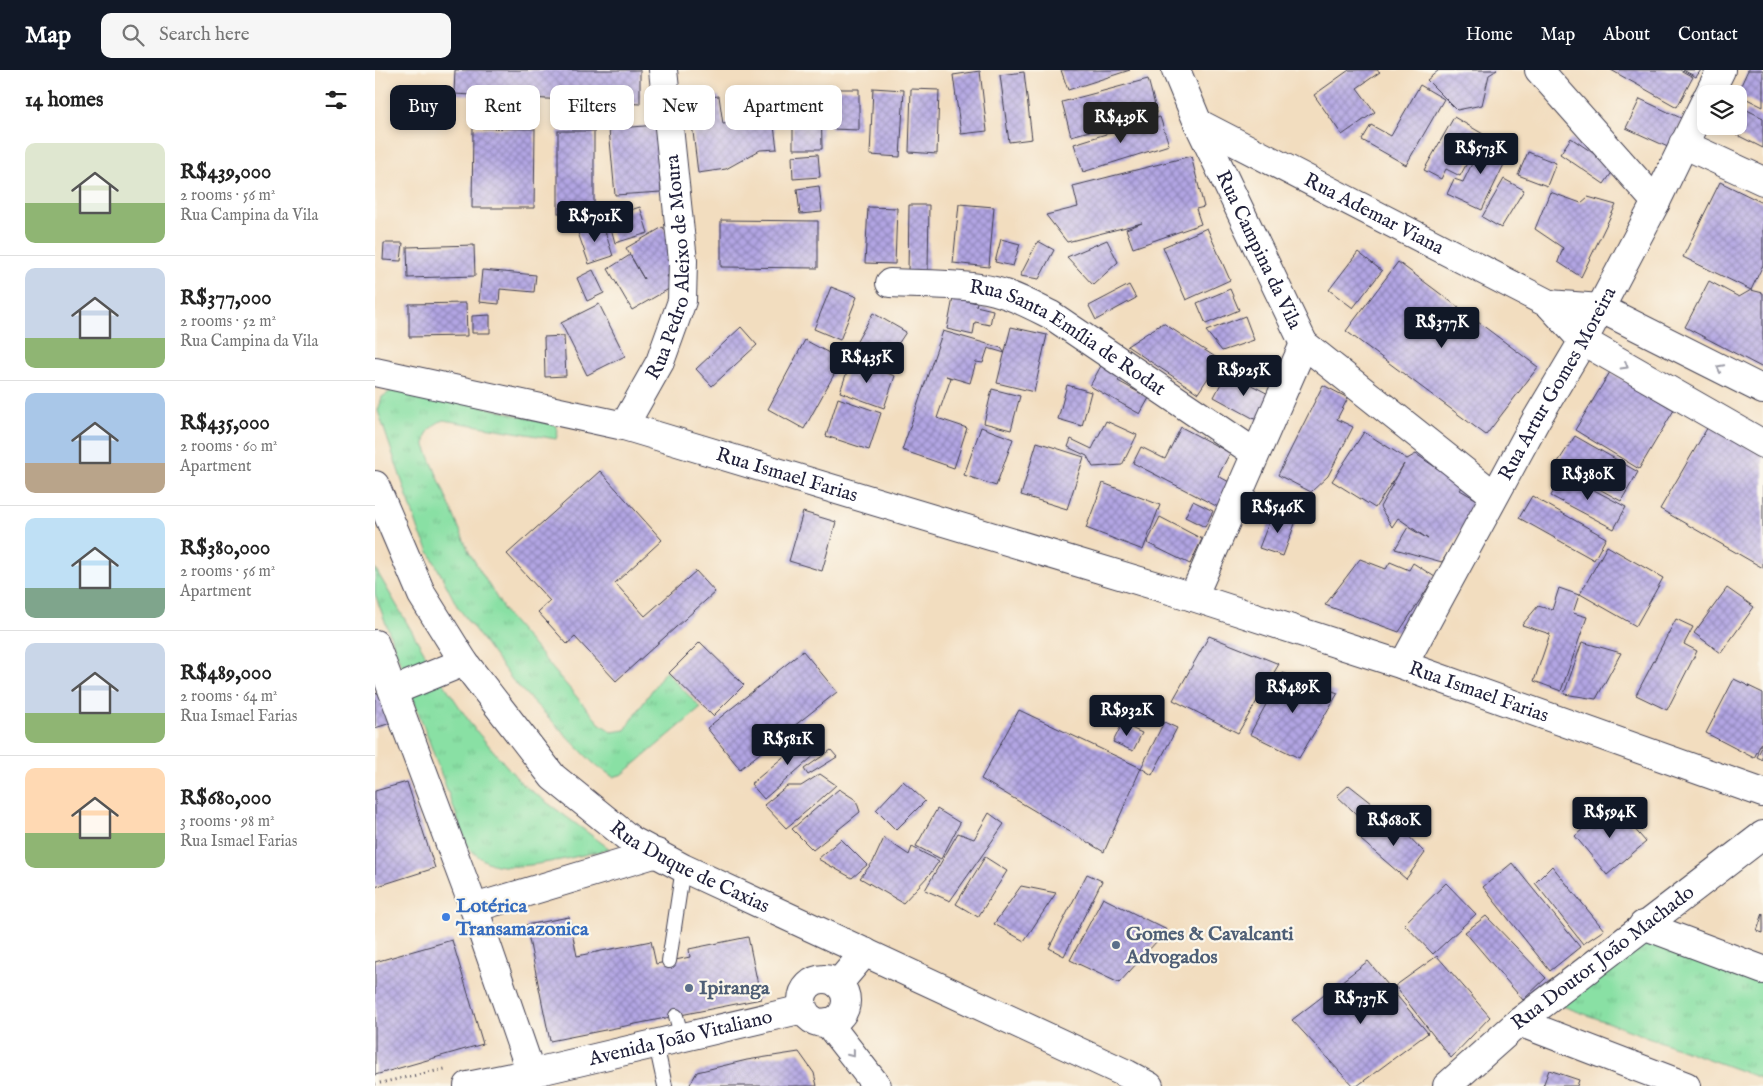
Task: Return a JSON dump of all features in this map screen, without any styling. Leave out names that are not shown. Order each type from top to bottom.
[{"type":"street","name":"Rua Campina da Vila","points":[[1176,70],[1198,123],[1304,344],[1494,495]]},
{"type":"street","points":[[1539,70],[1656,202]]},
{"type":"street","points":[[1714,85],[1721,70]]},
{"type":"street","name":"Rua Pedro Aleixo de Moura","points":[[624,426],[660,362],[682,301],[683,261],[668,71]]},
{"type":"street","name":"Rua Artur Gomes Moreira","points":[[1403,666],[1494,495],[1583,341],[1656,202],[1697,117]]},
{"type":"street","name":"Rua Ademar Viana","points":[[1198,123],[1549,304],[1583,341],[1646,379],[1763,444]]},
{"type":"street","points":[[1683,144],[1763,181]]},
{"type":"street","name":"Rua Santa Emília de Rodat","points":[[890,283],[952,286],[985,290],[1020,299],[1051,315],[1255,453]]},
{"type":"street","name":"Rua Ademar Viana","points":[[1549,304],[1599,308],[1763,390]]},
{"type":"street","points":[[1193,597],[1304,344]]},
{"type":"street","name":"Rua Ismael Farias","points":[[375,372],[624,426],[1193,597],[1403,666],[1763,793]]},
{"type":"street","name":"Rua Duque de Caxias","points":[[375,485],[422,595],[464,662],[553,777],[631,840],[683,868],[1127,1074],[1149,1086]]},
{"type":"street","points":[[375,644],[474,908],[531,1073]]},
{"type":"street","points":[[393,691],[464,662]]},
{"type":"street","name":"Rua Doutor João Machado","points":[[1447,1086],[1519,1022],[1763,835]]},
{"type":"street","points":[[474,908],[657,853]]},
{"type":"street","points":[[1643,926],[1763,970]]},
{"type":"street","points":[[838,984],[865,952]]},
{"type":"street","points":[[820,979],[838,984],[844,992],[845,1002],[843,1011],[837,1019],[817,1022],[809,1017],[803,1009],[804,990],[811,983],[820,979]]},
{"type":"street","name":"Avenida João Vitaliano","points":[[468,1086],[531,1073],[671,1032],[803,1009]]},
{"type":"street","points":[[827,1022],[877,1086]]},
{"type":"street","points":[[1519,1022],[1687,1086]]},
{"type":"lane","points":[[669,961],[683,868]]},
{"type":"lane","points":[[665,1086],[671,1032]]},
{"type":"green space","points":[[400,385],[555,425],[558,432],[556,439],[443,420],[429,430],[425,446],[469,552],[507,615],[599,723],[612,732],[625,730],[665,671],[701,708],[623,774],[613,777],[592,762],[513,681],[457,606],[420,534],[378,411],[382,397]]},
{"type":"green space","points":[[375,568],[432,666],[473,727],[522,784],[610,849],[536,864],[507,866],[488,862],[468,847],[375,594]]},
{"type":"green space","points":[[1652,932],[1763,971],[1763,1079],[1557,1004]]},
{"type":"building","points":[[455,70],[640,70],[640,104],[634,104],[634,85],[550,85],[550,99],[540,99],[540,85],[466,85],[466,95],[456,94],[456,85],[454,85]]},
{"type":"building","points":[[1061,70],[1130,70],[1068,90]]},
{"type":"building","points":[[1349,70],[1377,70],[1380,72],[1357,88],[1375,112],[1342,135],[1314,95]]},
{"type":"building","points":[[1439,70],[1497,70],[1489,75],[1482,105],[1457,110],[1427,80]]},
{"type":"building","points":[[1611,70],[1680,70],[1693,77],[1677,107]]},
{"type":"building","points":[[1683,70],[1701,70],[1696,77]]},
{"type":"building","points":[[1748,70],[1763,70],[1763,107],[1747,99],[1747,85],[1741,85]]},
{"type":"building","points":[[980,71],[987,131],[961,134],[953,75]]},
{"type":"building","points":[[1024,72],[1032,139],[1009,142],[1000,75]]},
{"type":"building","points":[[1148,79],[1157,113],[1071,136],[1062,102]]},
{"type":"building","points":[[1420,85],[1444,99],[1406,165],[1362,140],[1371,125],[1391,136]]},
{"type":"building","points":[[873,88],[904,90],[900,157],[870,155]]},
{"type":"building","points":[[842,89],[859,89],[859,130],[842,129]]},
{"type":"building","points":[[911,89],[939,90],[937,154],[909,152]]},
{"type":"building","points":[[715,96],[719,96],[725,130],[775,130],[777,149],[760,150],[726,169],[698,173],[693,130],[715,130]]},
{"type":"building","points":[[1640,99],[1683,119],[1670,148],[1626,128]]},
{"type":"building","points":[[1747,110],[1763,118],[1763,148],[1737,135],[1747,135]]},
{"type":"building","points":[[1160,117],[1169,145],[1083,172],[1074,144]]},
{"type":"building","points":[[1454,117],[1483,134],[1460,176],[1446,169],[1441,179],[1424,170]]},
{"type":"building","points":[[644,126],[644,130],[656,130],[661,192],[615,195],[609,130],[634,130],[634,127]]},
{"type":"building","points":[[473,130],[535,130],[534,208],[472,208]]},
{"type":"building","points":[[793,130],[822,130],[822,149],[793,149]]},
{"type":"building","points":[[558,131],[594,131],[594,213],[558,213]]},
{"type":"building","points":[[1485,137],[1511,150],[1482,210],[1447,194],[1454,179],[1463,182]]},
{"type":"building","points":[[1571,138],[1615,168],[1604,184],[1560,154]]},
{"type":"building","points":[[1528,152],[1556,163],[1547,186],[1518,175]]},
{"type":"building","points":[[818,154],[820,177],[793,179],[792,156]]},
{"type":"building","points":[[1191,156],[1204,207],[1196,209],[1201,224],[1133,248],[1126,229],[1142,223],[1067,242],[1046,215],[1078,207],[1073,186]]},
{"type":"building","points":[[1504,179],[1524,190],[1501,228],[1482,217]]},
{"type":"building","points":[[1720,182],[1763,203],[1763,265],[1751,290],[1683,257]]},
{"type":"building","points":[[819,186],[822,212],[800,214],[797,189]]},
{"type":"building","points":[[1550,192],[1581,203],[1588,197],[1616,205],[1581,277],[1558,262],[1563,248],[1535,229]]},
{"type":"building","points":[[959,204],[994,207],[989,267],[953,263]]},
{"type":"building","points":[[909,205],[929,205],[928,272],[908,272]]},
{"type":"building","points":[[640,207],[648,233],[615,243],[608,217]]},
{"type":"building","points":[[868,207],[897,208],[895,264],[865,263]]},
{"type":"building","points":[[721,220],[818,221],[818,268],[721,267]]},
{"type":"building","points":[[602,222],[613,256],[589,264],[577,230]]},
{"type":"building","points":[[663,227],[678,254],[667,259],[674,272],[667,276],[674,286],[632,310],[608,269],[630,255],[644,279],[626,248]]},
{"type":"building","points":[[1207,228],[1230,280],[1186,300],[1163,247]]},
{"type":"building","points":[[1001,239],[1020,244],[1013,266],[995,262]]},
{"type":"building","points":[[1107,240],[1118,262],[1093,285],[1067,257]]},
{"type":"building","points":[[1038,241],[1054,250],[1039,279],[1020,276]]},
{"type":"building","points":[[384,243],[403,243],[401,261],[383,260]]},
{"type":"building","points":[[474,245],[475,276],[408,278],[407,247]]},
{"type":"building","points":[[1358,252],[1382,271],[1353,308],[1329,290]]},
{"type":"building","points":[[1398,262],[1538,367],[1486,435],[1346,331]]},
{"type":"building","points":[[482,270],[536,275],[534,292],[500,289],[499,304],[479,302]]},
{"type":"building","points":[[593,270],[604,293],[587,301],[577,278]]},
{"type":"building","points":[[1709,281],[1739,297],[1751,290],[1763,293],[1763,368],[1685,327]]},
{"type":"building","points":[[1129,285],[1136,298],[1096,320],[1089,306]]},
{"type":"building","points":[[831,287],[857,297],[840,340],[814,329]]},
{"type":"building","points":[[1230,289],[1239,310],[1206,324],[1197,303]]},
{"type":"building","points":[[953,298],[977,303],[976,306],[993,310],[990,325],[975,322],[973,335],[947,329]]},
{"type":"building","points":[[466,303],[467,336],[409,337],[409,304]]},
{"type":"building","points":[[599,304],[625,356],[587,375],[561,323]]},
{"type":"building","points":[[873,313],[906,332],[883,367],[852,350]]},
{"type":"building","points":[[490,315],[490,333],[472,333],[472,316]]},
{"type":"building","points":[[1245,316],[1254,340],[1222,351],[1206,331]]},
{"type":"building","points":[[1163,323],[1220,360],[1198,393],[1127,346]]},
{"type":"building","points":[[741,327],[757,345],[712,386],[696,369]]},
{"type":"building","points":[[1011,327],[1047,335],[1034,392],[997,383]]},
{"type":"building","points":[[943,331],[1001,348],[1005,353],[988,348],[983,363],[976,362],[970,383],[946,376],[951,378],[937,418],[967,428],[954,468],[902,450]]},
{"type":"building","points":[[564,336],[566,376],[545,377],[544,337]]},
{"type":"building","points":[[805,340],[842,360],[804,429],[768,409]]},
{"type":"building","points":[[851,360],[895,376],[884,408],[840,392]]},
{"type":"building","points":[[1103,362],[1123,373],[1118,381],[1149,398],[1140,414],[1090,386]]},
{"type":"building","points":[[1227,372],[1274,397],[1260,422],[1214,397]]},
{"type":"building","points":[[1610,372],[1674,410],[1639,469],[1575,430]]},
{"type":"building","points":[[1067,385],[1091,392],[1082,426],[1058,419]]},
{"type":"building","points":[[1323,385],[1348,398],[1337,419],[1353,427],[1328,476],[1311,492],[1278,475]]},
{"type":"building","points":[[992,389],[1020,396],[1011,430],[984,423]]},
{"type":"building","points":[[838,398],[881,413],[869,450],[826,436]]},
{"type":"building","points":[[1106,421],[1137,435],[1122,465],[1093,467],[1087,456],[1068,447],[1071,439],[1092,449]]},
{"type":"building","points":[[1709,425],[1763,456],[1763,568],[1660,509]]},
{"type":"building","points":[[981,427],[1013,439],[996,486],[964,475]]},
{"type":"building","points":[[1181,427],[1230,453],[1218,476],[1233,484],[1220,508],[1133,463],[1141,447],[1165,459]]},
{"type":"building","points":[[1364,432],[1407,459],[1416,454],[1463,486],[1460,490],[1479,501],[1442,562],[1395,549],[1408,527],[1428,539],[1398,518],[1392,527],[1380,507],[1404,464],[1375,508],[1332,481]]},
{"type":"building","points":[[1575,436],[1638,472],[1621,501],[1556,465]]},
{"type":"building","points":[[1037,442],[1084,457],[1067,509],[1021,495]]},
{"type":"building","points":[[600,471],[662,540],[615,583],[645,616],[696,571],[715,592],[616,681],[575,637],[567,644],[538,612],[550,601],[507,554]]},
{"type":"building","points":[[1562,473],[1626,507],[1614,529],[1551,496]]},
{"type":"building","points":[[1103,483],[1160,505],[1143,550],[1086,528]]},
{"type":"building","points":[[1532,496],[1606,538],[1594,560],[1519,518]]},
{"type":"building","points":[[1193,501],[1213,511],[1205,527],[1185,517]]},
{"type":"building","points":[[803,512],[836,522],[822,571],[789,561]]},
{"type":"building","points":[[1273,512],[1296,521],[1283,556],[1259,548]]},
{"type":"building","points":[[1160,517],[1202,539],[1190,564],[1147,543]]},
{"type":"building","points":[[1607,546],[1663,578],[1636,626],[1580,594]]},
{"type":"building","points":[[1360,559],[1386,569],[1390,562],[1409,570],[1413,563],[1435,577],[1399,632],[1325,605]]},
{"type":"building","points":[[1559,588],[1579,595],[1573,613],[1587,617],[1561,691],[1534,681],[1550,634],[1522,625],[1538,606],[1552,610]]},
{"type":"building","points":[[1727,588],[1754,607],[1721,653],[1694,633]]},
{"type":"building","points":[[1676,619],[1693,627],[1684,644],[1697,651],[1667,710],[1636,695]]},
{"type":"building","points":[[1209,636],[1279,664],[1238,733],[1173,700]]},
{"type":"building","points":[[700,642],[744,685],[713,716],[669,673]]},
{"type":"building","points":[[1582,642],[1621,653],[1596,699],[1564,694]]},
{"type":"building","points":[[803,651],[837,692],[740,769],[707,728]]},
{"type":"building","points":[[1283,673],[1338,693],[1299,758],[1250,734]]},
{"type":"building","points":[[1734,679],[1763,693],[1763,740],[1754,758],[1706,733]]},
{"type":"building","points":[[382,692],[391,723],[375,728],[375,694]]},
{"type":"building","points":[[1019,710],[1141,768],[1104,852],[981,779]]},
{"type":"building","points":[[1164,722],[1177,728],[1152,775],[1141,768]]},
{"type":"building","points":[[1122,724],[1142,733],[1133,751],[1113,742]]},
{"type":"building","points":[[813,732],[825,746],[764,799],[751,784]]},
{"type":"building","points":[[1763,745],[1763,760],[1757,757]]},
{"type":"building","points":[[831,750],[837,757],[808,775],[804,769]]},
{"type":"building","points":[[820,774],[836,785],[786,828],[764,805],[787,786],[801,786]]},
{"type":"building","points":[[903,781],[925,801],[896,830],[876,810]]},
{"type":"building","points":[[407,782],[435,868],[375,887],[375,791]]},
{"type":"building","points":[[1349,785],[1382,811],[1367,824],[1337,796]]},
{"type":"building","points":[[839,789],[856,800],[860,812],[813,850],[792,829]]},
{"type":"building","points":[[1612,803],[1646,842],[1607,875],[1575,836]]},
{"type":"building","points":[[937,809],[960,823],[941,859],[916,846]]},
{"type":"building","points":[[989,813],[1004,824],[950,901],[925,890],[958,833],[974,839]]},
{"type":"building","points":[[1388,815],[1425,853],[1406,879],[1361,840]]},
{"type":"building","points":[[884,838],[909,855],[912,847],[939,861],[930,874],[903,903],[860,878],[873,862]]},
{"type":"building","points":[[841,839],[867,865],[852,878],[818,859]]},
{"type":"building","points":[[985,857],[1007,871],[978,917],[956,904]]},
{"type":"building","points":[[1512,863],[1580,947],[1550,971],[1483,887]]},
{"type":"building","points":[[1552,866],[1604,930],[1583,944],[1535,883]]},
{"type":"building","points":[[1087,874],[1102,881],[1064,956],[1049,948]]},
{"type":"building","points":[[1446,883],[1476,914],[1433,954],[1404,924]]},
{"type":"building","points":[[1021,886],[1056,893],[1024,941],[994,924]]},
{"type":"building","name":"Gomes & Cavalcanti Advogados","points":[[1103,898],[1167,930],[1119,983],[1070,960]]},
{"type":"building","points":[[1763,913],[1763,933],[1757,931]]},
{"type":"building","points":[[1486,916],[1546,978],[1523,1000],[1465,932]]},
{"type":"building","points":[[569,917],[577,956],[651,941],[656,964],[690,957],[689,949],[748,937],[761,999],[550,1041],[526,925]]},
{"type":"building","points":[[452,940],[483,1044],[375,1075],[375,962]]},
{"type":"building","points":[[1437,956],[1490,1017],[1451,1058],[1395,986]]},
{"type":"building","points":[[1368,961],[1428,1033],[1357,1086],[1353,1086],[1292,1020]]},
{"type":"building","points":[[799,1052],[814,1073],[817,1086],[689,1086],[697,1072],[747,1060]]},
{"type":"building","points":[[1549,1070],[1579,1080],[1577,1086],[1543,1086]]},
{"type":"place","name":"Lotérica Transamazonica","points":[[446,917]]},
{"type":"place","name":"Gomes & Cavalcanti Advogados","points":[[1116,945]]},
{"type":"place","name":"Ipiranga","points":[[689,988]]}]
